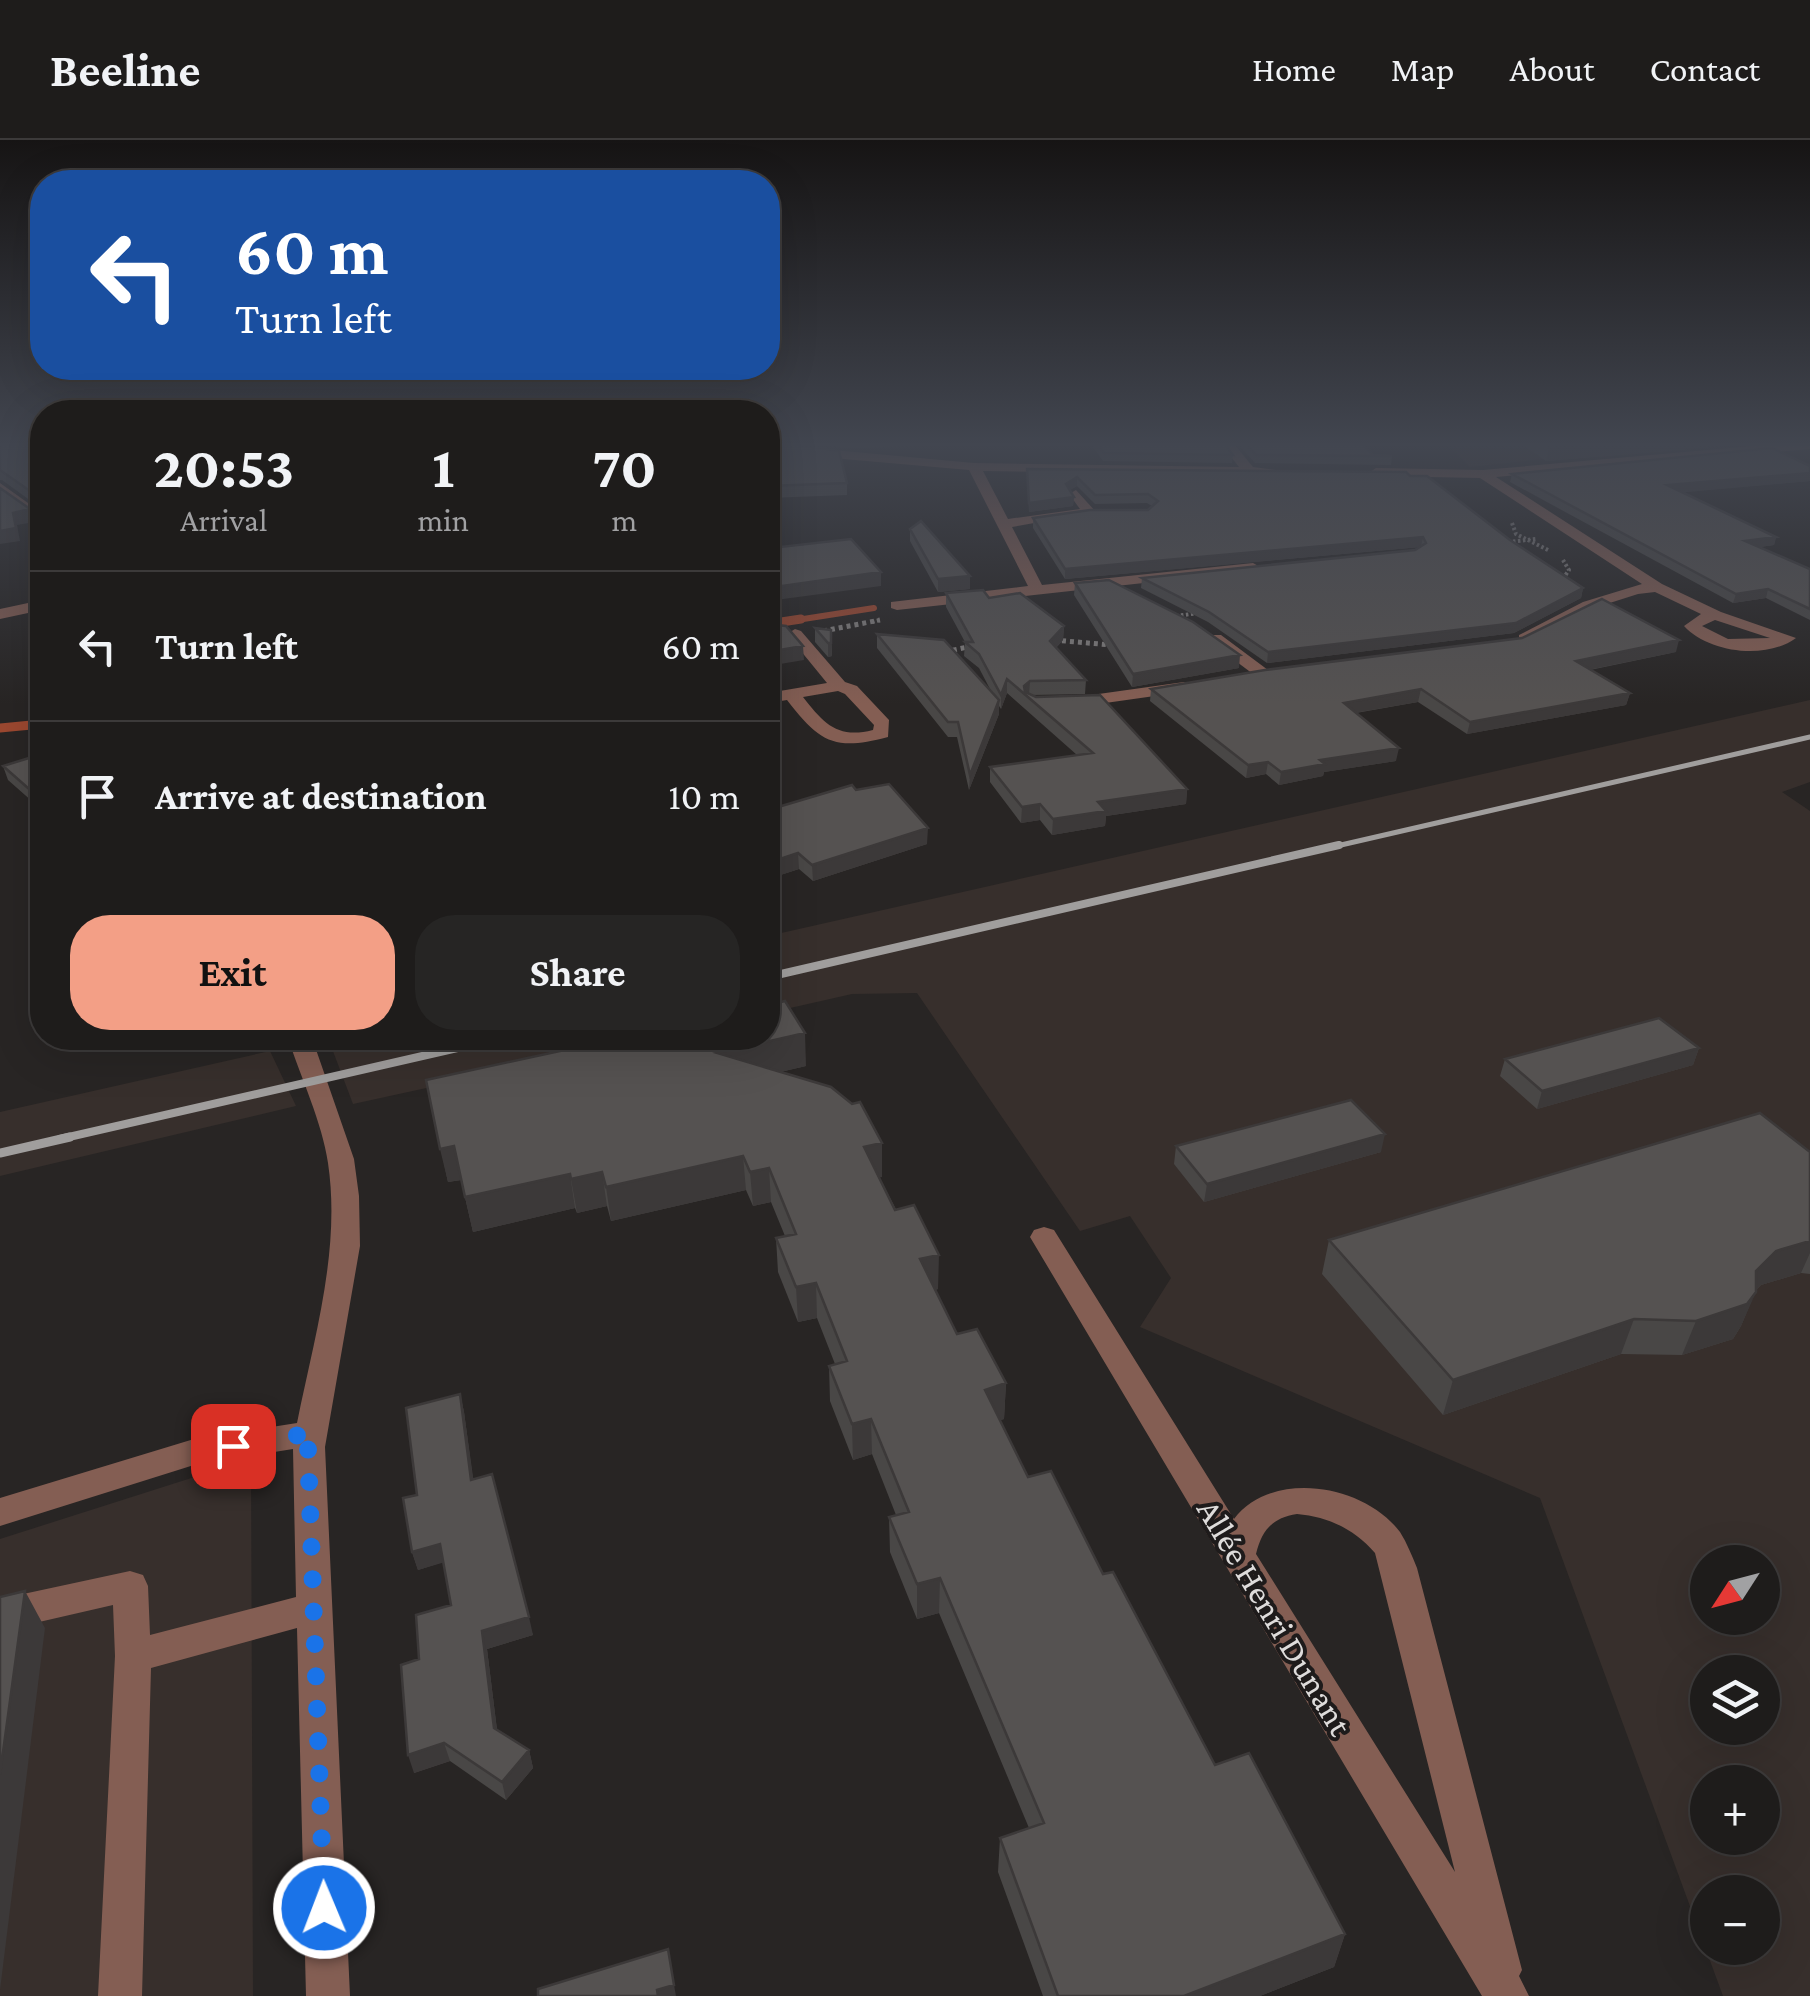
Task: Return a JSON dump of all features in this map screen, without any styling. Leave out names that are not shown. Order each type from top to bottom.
[{"type":"street","points":[[1007,531],[1037,589]]},
{"type":"street","points":[[1568,531],[1657,587],[1716,615],[1810,641]]},
{"type":"street","points":[[897,604],[1279,565]]},
{"type":"street","points":[[1106,581],[1141,598]]},
{"type":"street","points":[[1501,643],[1520,641],[1604,596],[1625,589],[1657,587]]},
{"type":"street","points":[[0,614],[30,608]]},
{"type":"street","points":[[1716,615],[1692,626],[1722,642],[1746,647],[1788,638]]},
{"type":"street","points":[[1176,616],[1273,672],[1244,676]]},
{"type":"street","points":[[795,634],[839,686]]},
{"type":"street","points":[[1052,703],[1088,703],[1205,683]]},
{"type":"street","points":[[780,696],[791,694],[839,686],[851,690],[883,724],[882,733],[842,740],[825,736],[791,694]]},
{"type":"street","points":[[304,1050],[341,1159],[345,1196],[346,1246],[308,1448],[328,1996]]},
{"type":"street","name":"Allée Henri Dunant","points":[[1044,1238],[1506,1995]]},
{"type":"street","points":[[0,1512],[194,1452],[312,1433]]},
{"type":"street","points":[[1238,1556],[1247,1528],[1262,1512],[1291,1502],[1326,1503],[1359,1517],[1388,1543],[1400,1568],[1506,1995]]},
{"type":"street","points":[[0,1615],[130,1586],[133,1656],[120,1996]]},
{"type":"street","points":[[133,1656],[314,1608]]},
{"type":"path","points":[[1494,544],[1575,535]]},
{"type":"path","points":[[1552,590],[1604,596]]},
{"type":"path","points":[[1176,616],[1210,612]]},
{"type":"path","points":[[1038,638],[1114,645]]},
{"type":"path","points":[[944,652],[981,644]]},
{"type":"shaded area","points":[[1810,700],[1810,782],[1782,792],[1810,811],[1810,1996],[1723,1996],[1712,1965],[1780,1965],[1780,1875],[1690,1875],[1690,1906],[1540,1498],[1140,1327],[1171,1278],[1130,1216],[1080,1231],[917,993],[852,994],[780,1010],[780,933]]},
{"type":"shaded area","points":[[333,1050],[601,1050],[353,1104]]},
{"type":"shaded area","points":[[270,1051],[296,1106],[0,1176],[0,1112]]},
{"type":"shaded area","points":[[251,1459],[253,1996],[0,1996],[0,1539]]},
{"type":"building","points":[[911,531],[930,531],[970,576],[938,579]]},
{"type":"building","points":[[1041,531],[1498,531],[1583,588],[1516,623],[1268,652],[1209,612],[1142,578],[1415,550],[1426,543],[1423,537],[1065,569]]},
{"type":"building","points":[[1618,531],[1763,531],[1776,537],[1745,541],[1810,569],[1810,609],[1768,589],[1736,594]]},
{"type":"building","points":[[851,539],[881,572],[780,586],[780,547]]},
{"type":"building","points":[[1109,580],[1193,622],[1240,655],[1133,674],[1075,583]]},
{"type":"building","points":[[983,590],[989,598],[1020,593],[1064,626],[1050,641],[1086,680],[1030,681],[1024,686],[1025,692],[1036,697],[1100,695],[1187,789],[1098,802],[1106,811],[1053,819],[1040,804],[1022,807],[990,767],[1093,753],[1007,679],[1001,695],[979,654],[965,642],[973,642],[946,593]]},
{"type":"building","points":[[1602,599],[1679,640],[1576,661],[1630,693],[1470,722],[1421,689],[1344,703],[1399,748],[1320,760],[1325,764],[1281,772],[1268,762],[1248,765],[1151,689],[1265,670],[1522,638]]},
{"type":"building","points":[[780,625],[786,626],[803,646],[780,650]]},
{"type":"building","points":[[815,628],[831,630],[831,643],[828,643]]},
{"type":"building","points":[[877,634],[944,640],[999,700],[970,775],[958,722],[948,722]]},
{"type":"building","points":[[30,758],[30,790],[3,766]]},
{"type":"building","points":[[889,784],[928,828],[812,865],[798,853],[780,859],[780,806],[852,785],[856,790]]},
{"type":"building","points":[[785,1001],[805,1033],[780,1039],[780,1002]]},
{"type":"building","points":[[1659,1018],[1699,1048],[1542,1091],[1505,1059]]},
{"type":"building","points":[[565,1050],[730,1050],[717,1053],[831,1087],[852,1104],[860,1102],[882,1143],[864,1147],[895,1210],[914,1205],[939,1255],[920,1259],[957,1334],[977,1329],[1006,1383],[985,1390],[1028,1477],[1051,1471],[1103,1574],[1113,1572],[1215,1765],[1249,1753],[1345,1934],[1184,1996],[1058,1996],[1000,1838],[1044,1823],[940,1578],[917,1584],[889,1517],[909,1512],[871,1419],[852,1424],[829,1366],[847,1361],[816,1283],[796,1287],[776,1238],[796,1234],[769,1168],[750,1172],[743,1156],[606,1187],[602,1172],[571,1179],[570,1174],[465,1197],[454,1146],[440,1149],[426,1080]]},
{"type":"building","points":[[1351,1100],[1385,1134],[1207,1184],[1176,1146]]},
{"type":"building","points":[[1760,1113],[1810,1152],[1810,1241],[1776,1251],[1756,1271],[1756,1292],[1747,1304],[1696,1321],[1634,1319],[1453,1380],[1329,1240]]},
{"type":"building","points":[[460,1394],[471,1480],[492,1474],[529,1617],[482,1631],[494,1728],[529,1750],[502,1782],[444,1743],[408,1755],[401,1665],[419,1659],[416,1615],[451,1605],[440,1544],[412,1552],[403,1498],[417,1495],[406,1408]]},
{"type":"building","points":[[25,1591],[0,1774],[0,1597]]},
{"type":"building","points":[[668,1949],[674,1985],[657,1990],[658,1996],[538,1996],[538,1989]]},
{"type":"waterway","points":[[784,622],[874,608]]},
{"type":"waterway","points":[[780,622],[801,619]]},
{"type":"waterway","points":[[0,728],[30,725]]},
{"type":"railway","points":[[1328,848],[1810,737]]},
{"type":"railway","points":[[780,974],[1339,845]]},
{"type":"railway","points":[[60,1139],[449,1050]]},
{"type":"railway","points":[[0,1153],[70,1137]]},
{"type":"route","points":[[233,1446],[312,1433],[308,1448],[324,1908]]}]
